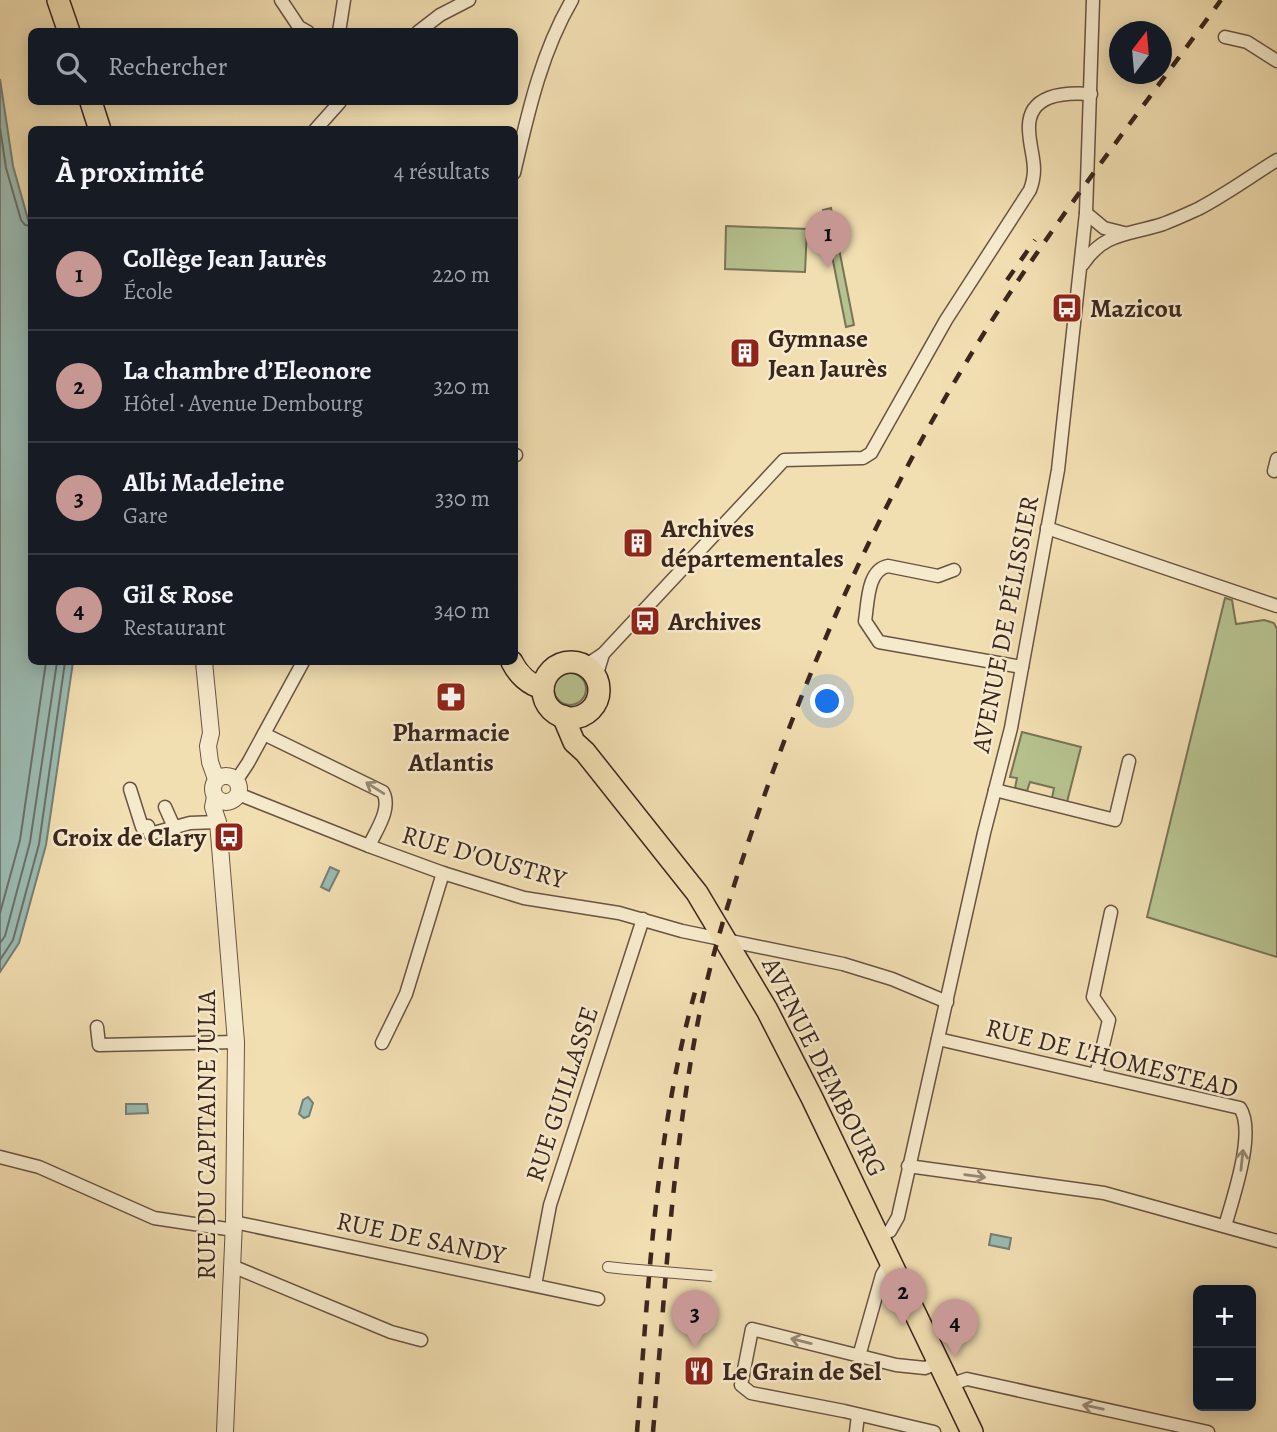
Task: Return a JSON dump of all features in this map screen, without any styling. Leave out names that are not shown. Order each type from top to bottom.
[{"type":"main road","points":[[58,0],[68,28]]},
{"type":"main road","points":[[92,105],[99,126]]},
{"type":"main road","points":[[569,662],[589,671],[599,688],[593,707],[574,715],[551,709],[545,700],[547,679],[569,662]]},
{"type":"main road","points":[[518,663],[547,679]]},
{"type":"main road","name":"AVENUE DEMBOURG","points":[[574,715],[574,742],[585,752],[696,893],[767,1010],[972,1432]]},
{"type":"street","points":[[281,0],[301,28]]},
{"type":"street","points":[[340,28],[344,0]]},
{"type":"street","points":[[423,28],[440,15],[469,0]]},
{"type":"street","points":[[518,157],[533,95],[555,33],[572,0]]},
{"type":"street","name":"AVENUE DE PÉLISSIER","points":[[878,1237],[890,1231],[898,1217],[1011,728],[1058,470],[1086,213],[1093,0]]},
{"type":"street","points":[[1225,37],[1247,42],[1277,61]]},
{"type":"street","points":[[589,671],[591,662],[603,654],[785,460],[863,458],[871,453],[946,320],[1030,190],[1035,168],[1029,127],[1034,109],[1051,96],[1091,94]]},
{"type":"street","points":[[319,126],[337,105]]},
{"type":"street","points":[[1080,268],[1090,253],[1103,242],[1124,233],[1163,224],[1199,208],[1277,160]]},
{"type":"street","points":[[1086,213],[1104,228],[1124,233]]},
{"type":"street","points":[[1047,528],[1277,606]]},
{"type":"street","points":[[954,570],[938,576],[888,566],[880,568],[873,575],[865,621],[879,642],[1022,667]]},
{"type":"street","name":"RUE DU CAPITAINE JULIA","points":[[204,665],[211,733],[208,746],[210,762],[226,788],[213,807],[218,822],[236,1042],[234,1226],[225,1432]]},
{"type":"street","points":[[226,788],[264,734],[301,665]]},
{"type":"street","points":[[264,734],[383,792],[387,807],[369,846]]},
{"type":"street","points":[[995,790],[1115,820],[1129,761]]},
{"type":"street","name":"RUE D'OUSTRY","points":[[226,788],[369,846],[524,898],[619,913],[682,931],[843,964],[892,979],[947,1002]]},
{"type":"street","points":[[131,789],[142,827],[148,826],[150,834],[190,823],[218,822]]},
{"type":"street","points":[[165,807],[174,827]]},
{"type":"street","points":[[382,1043],[406,994],[443,873]]},
{"type":"street","points":[[1096,1075],[1109,1020],[1093,998],[1111,912]]},
{"type":"street","name":"RUE GUILLASSE","points":[[535,1286],[550,1205],[643,919]]},
{"type":"street","points":[[97,1027],[99,1045],[236,1042]]},
{"type":"street","name":"RUE DE L'HOMESTEAD","points":[[938,1039],[1240,1108],[1245,1116],[1242,1168],[1225,1226]]},
{"type":"street","name":"RUE DE SANDY","points":[[0,1157],[39,1167],[154,1218],[234,1226],[598,1299]]},
{"type":"street","points":[[908,1166],[1104,1193],[1277,1241]]},
{"type":"street","points":[[859,1356],[882,1275],[890,1262]]},
{"type":"street","points":[[232,1266],[391,1332],[421,1340]]},
{"type":"street","points":[[608,1267],[712,1276]]},
{"type":"street","points":[[934,1432],[751,1393],[741,1385],[752,1329],[896,1365],[925,1368],[938,1363]]},
{"type":"street","points":[[949,1385],[967,1379],[1208,1432]]},
{"type":"street","points":[[856,1432],[858,1415]]},
{"type":"green space","points":[[831,208],[854,325],[846,327],[823,210]]},
{"type":"green space","points":[[726,226],[807,229],[805,272],[725,269]]},
{"type":"green space","points":[[1225,598],[1232,600],[1236,624],[1264,620],[1274,623],[1277,629],[1277,957],[1147,917]]},
{"type":"green space","points":[[570,673],[581,678],[586,689],[581,700],[570,705],[559,700],[554,689],[559,678]]},
{"type":"green space","points":[[1022,732],[1081,747],[1067,802],[1052,798],[1054,788],[1030,782],[1027,791],[1015,788],[1017,778],[1010,777]]},
{"type":"water","points":[[0,79],[13,166],[28,219],[28,665],[73,665],[46,845],[19,943],[0,972]]},
{"type":"water","points":[[330,867],[339,871],[329,891],[321,887]]},
{"type":"water","points":[[308,1097],[313,1103],[309,1116],[304,1118],[299,1114],[303,1100]]},
{"type":"water","points":[[126,1104],[147,1104],[148,1113],[126,1114]]},
{"type":"water","points":[[991,1234],[1011,1238],[1009,1249],[989,1245]]},
{"type":"railway","points":[[653,1432],[676,1171],[699,1016],[743,857],[810,675],[866,549],[929,426],[964,367],[1053,230],[1221,0]]},
{"type":"railway","points":[[1007,280],[1035,240]]},
{"type":"railway","points":[[637,1432],[650,1263],[663,1151],[683,1040],[697,985]]},
{"type":"place","name":"Collège Jean Jaurès","points":[[828,268]]},
{"type":"place","name":"Mazicou","points":[[1067,308]]},
{"type":"place","name":"Gymnase Jean Jaurès","points":[[745,353]]},
{"type":"place","name":"Archives départementales","points":[[638,543]]},
{"type":"place","name":"Archives","points":[[645,621]]},
{"type":"place","name":"Pharmacie Atlantis","points":[[451,697]]},
{"type":"place","name":"Croix de Clary","points":[[229,837]]},
{"type":"place","name":"La chambre d’Eleonore","points":[[903,1326]]},
{"type":"place","name":"Albi Madeleine","points":[[695,1348]]},
{"type":"place","name":"Gil & Rose","points":[[955,1357]]},
{"type":"place","name":"Le Grain de Sel","points":[[699,1371]]}]
